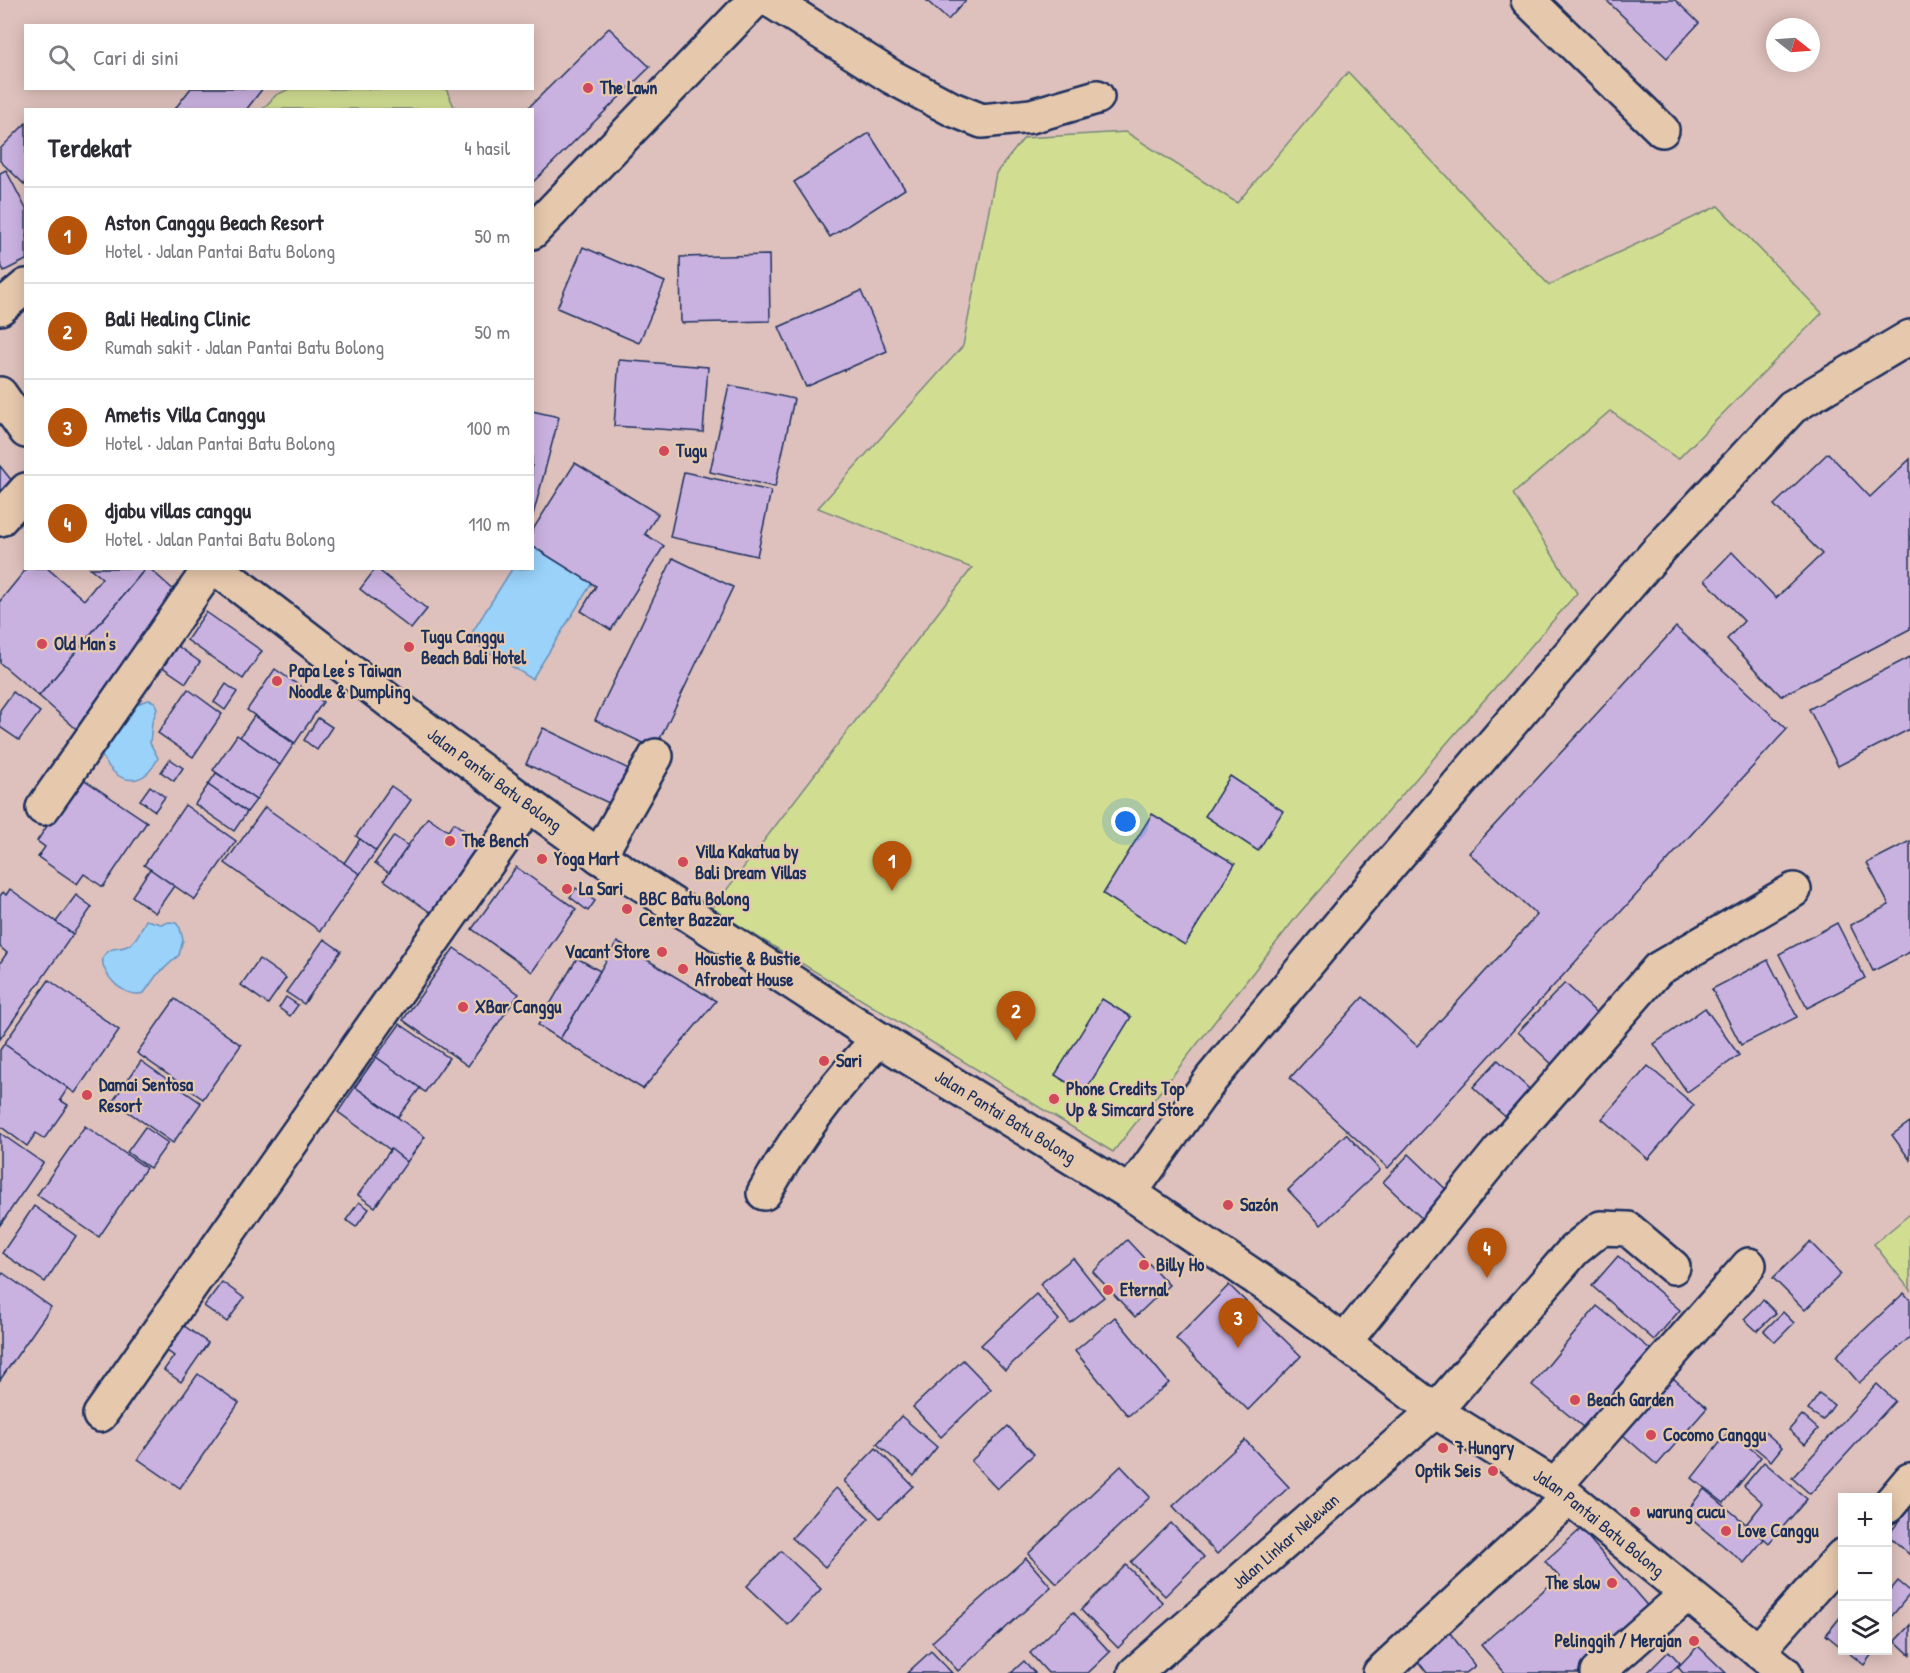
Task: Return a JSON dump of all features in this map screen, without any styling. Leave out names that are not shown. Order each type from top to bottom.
[{"type":"street","points":[[534,230],[755,0]]},
{"type":"street","points":[[770,0],[892,77],[952,109],[982,121],[1031,116],[1097,97]]},
{"type":"street","points":[[1528,0],[1662,130]]},
{"type":"street","points":[[0,308],[24,288]]},
{"type":"street","points":[[1131,1193],[1212,1078],[1370,888],[1656,553],[1792,407],[1910,337]]},
{"type":"street","points":[[0,394],[24,428]]},
{"type":"street","points":[[0,519],[24,492]]},
{"type":"street","points":[[43,808],[209,570]]},
{"type":"street","name":"Jalan Pantai Batu Bolong","points":[[219,570],[438,739],[599,856],[879,1038],[1131,1193],[1280,1294],[1435,1411],[1562,1492],[1785,1673]]},
{"type":"street","points":[[599,856],[656,756]]},
{"type":"street","points":[[100,1415],[528,804]]},
{"type":"street","points":[[1344,1342],[1500,1149],[1658,969],[1794,890]]},
{"type":"street","points":[[764,1193],[787,1152],[858,1060],[879,1038]]},
{"type":"street","name":"Jalan Linkar Nelewan","points":[[1135,1673],[1435,1411],[1574,1251],[1601,1227],[1628,1229],[1673,1267]]},
{"type":"street","points":[[1380,1673],[1562,1492],[1749,1265]]},
{"type":"street","points":[[1892,1500],[1910,1480]]},
{"type":"street","points":[[1758,1651],[1838,1561]]},
{"type":"street","points":[[1597,1673],[1687,1594]]},
{"type":"green space","points":[[1348,72],[1549,285],[1718,206],[1822,313],[1678,459],[1610,411],[1513,494],[1577,593],[1297,916],[1113,1152],[712,909],[972,568],[818,508],[963,346],[996,173],[1024,138],[1126,132],[1237,203]]},
{"type":"green space","points":[[287,90],[446,90],[455,108],[264,108],[276,95]]},
{"type":"green space","points":[[1910,1214],[1910,1290],[1874,1244]]},
{"type":"water","points":[[534,547],[592,583],[532,679],[468,639],[511,570],[534,570]]},
{"type":"water","points":[[149,700],[155,702],[157,709],[152,723],[150,743],[158,758],[152,768],[138,779],[122,778],[108,766],[102,756],[126,714],[141,702]]},
{"type":"water","points":[[146,920],[161,924],[176,923],[183,940],[179,955],[156,976],[144,993],[133,994],[125,991],[109,977],[103,966],[103,960],[111,950],[130,944]]},
{"type":"building","points":[[926,0],[966,0],[948,20]]},
{"type":"building","points":[[1606,0],[1675,0],[1699,23],[1667,58]]},
{"type":"building","name":"The Lawn","points":[[609,28],[650,67],[534,181],[534,108],[528,108]]},
{"type":"building","points":[[189,90],[261,90],[248,108],[176,108]]},
{"type":"building","points":[[24,125],[24,184],[0,161],[0,149]]},
{"type":"building","points":[[869,133],[905,189],[830,237],[794,182]]},
{"type":"building","points":[[6,170],[24,205],[24,261],[4,271],[0,263],[0,173]]},
{"type":"building","points":[[583,247],[665,282],[639,343],[557,308]]},
{"type":"building","points":[[769,255],[770,321],[681,323],[680,257]]},
{"type":"building","points":[[861,291],[887,351],[806,387],[779,327]]},
{"type":"building","points":[[619,360],[708,367],[703,432],[614,426]]},
{"type":"building","points":[[729,385],[794,399],[775,487],[710,472]]},
{"type":"building","points":[[534,411],[559,417],[534,511]]},
{"type":"building","points":[[1828,453],[1870,497],[1910,459],[1910,629],[1781,696],[1727,639],[1744,621],[1705,580],[1732,552],[1776,598],[1822,554],[1774,505]]},
{"type":"building","points":[[575,463],[658,514],[645,534],[664,546],[611,630],[581,611],[596,586],[534,547],[534,528]]},
{"type":"building","points":[[0,466],[16,486],[0,503]]},
{"type":"building","points":[[684,472],[771,491],[757,556],[670,537]]},
{"type":"building","points":[[673,558],[733,587],[655,749],[595,720]]},
{"type":"building","name":"Old Man's","points":[[25,570],[49,570],[84,600],[102,578],[92,570],[144,570],[39,696],[0,663],[0,601]]},
{"type":"building","points":[[144,570],[151,570],[185,600],[82,734],[39,696]]},
{"type":"building","points":[[374,570],[378,570],[427,609],[411,629],[360,589]]},
{"type":"building","points":[[206,612],[262,651],[243,679],[187,640]]},
{"type":"building","points":[[1676,627],[1787,729],[1388,1168],[1290,1078],[1363,997],[1417,1046],[1537,915],[1469,853]]},
{"type":"building","points":[[176,645],[200,662],[186,683],[161,666]]},
{"type":"building","points":[[1910,657],[1910,729],[1838,766],[1809,709]]},
{"type":"building","points":[[275,669],[323,702],[295,743],[247,710]]},
{"type":"building","points":[[226,684],[237,692],[225,710],[214,702]]},
{"type":"building","points":[[188,689],[222,714],[193,757],[158,733]]},
{"type":"building","points":[[13,692],[40,712],[19,740],[0,727],[0,710]]},
{"type":"building","points":[[254,716],[294,744],[280,765],[240,737]]},
{"type":"building","points":[[318,718],[332,727],[317,750],[304,740]]},
{"type":"building","points":[[543,728],[631,770],[615,806],[526,764]]},
{"type":"building","points":[[237,735],[280,765],[256,800],[213,770]]},
{"type":"building","points":[[170,759],[183,768],[174,781],[161,772]]},
{"type":"building","points":[[216,773],[256,800],[247,812],[208,785]]},
{"type":"building","points":[[1230,776],[1283,811],[1258,851],[1205,816]]},
{"type":"building","points":[[80,777],[147,822],[103,887],[84,874],[77,884],[38,857],[45,847],[37,841]]},
{"type":"building","points":[[208,785],[247,812],[234,831],[195,804]]},
{"type":"building","points":[[150,786],[165,797],[155,811],[140,800]]},
{"type":"building","points":[[391,786],[411,800],[376,851],[356,836]]},
{"type":"building","points":[[185,805],[236,841],[195,900],[144,865]]},
{"type":"building","points":[[265,807],[360,874],[320,931],[225,863]]},
{"type":"building","points":[[1152,814],[1235,864],[1185,945],[1103,894]]},
{"type":"building","points":[[428,817],[448,831],[454,823],[484,845],[443,921],[384,880]]},
{"type":"building","points":[[394,836],[408,846],[389,873],[375,863]]},
{"type":"building","points":[[360,839],[376,851],[360,874],[344,863]]},
{"type":"building","points":[[1910,841],[1910,952],[1873,971],[1850,925],[1889,905],[1867,863]]},
{"type":"building","points":[[516,867],[576,909],[532,972],[472,929]]},
{"type":"building","points":[[150,869],[174,886],[155,913],[132,896]]},
{"type":"building","points":[[576,888],[595,901],[588,911],[570,897]]},
{"type":"building","points":[[10,889],[73,934],[0,1039],[0,963],[7,953],[0,947],[0,896],[3,892],[6,895]]},
{"type":"building","points":[[76,895],[92,907],[73,934],[56,922]]},
{"type":"building","points":[[1837,923],[1865,978],[1807,1008],[1779,954]]},
{"type":"building","points":[[324,939],[341,951],[304,1004],[286,992]]},
{"type":"building","points":[[617,942],[716,1001],[643,1089],[560,1039]]},
{"type":"building","points":[[454,948],[519,994],[468,1066],[403,1020]]},
{"type":"building","points":[[577,958],[600,971],[560,1039],[538,1025]]},
{"type":"building","points":[[259,959],[286,978],[268,1004],[241,985]]},
{"type":"building","points":[[1768,960],[1797,1017],[1741,1045],[1712,989]]},
{"type":"building","points":[[49,980],[119,1030],[75,1093],[4,1044]]},
{"type":"building","points":[[1565,983],[1605,1021],[1558,1070],[1518,1032]]},
{"type":"building","points":[[286,997],[298,1005],[290,1016],[279,1008]]},
{"type":"building","points":[[175,999],[241,1045],[203,1099],[137,1053]]},
{"type":"building","points":[[1102,999],[1131,1017],[1084,1093],[1055,1075]]},
{"type":"building","points":[[1705,1008],[1739,1055],[1687,1092],[1654,1044]]},
{"type":"building","points":[[400,1024],[449,1058],[425,1092],[376,1057]]},
{"type":"building","points":[[4,1044],[68,1088],[60,1100],[68,1105],[44,1139],[36,1133],[27,1146],[0,1126],[0,1050]]},
{"type":"building","points":[[376,1057],[420,1088],[398,1117],[355,1087]]},
{"type":"building","points":[[1498,1060],[1540,1099],[1515,1126],[1473,1087]]},
{"type":"building","points":[[141,1061],[201,1103],[173,1143],[113,1101]]},
{"type":"building","points":[[1648,1066],[1694,1105],[1648,1159],[1602,1119]]},
{"type":"building","points":[[355,1087],[425,1137],[407,1162],[338,1112]]},
{"type":"building","points":[[1910,1122],[1910,1160],[1892,1135]]},
{"type":"building","points":[[85,1126],[146,1168],[99,1237],[37,1195]]},
{"type":"building","points":[[145,1127],[168,1143],[150,1168],[127,1152]]},
{"type":"building","points":[[0,1133],[43,1163],[0,1225]]},
{"type":"building","points":[[1346,1134],[1380,1170],[1321,1225],[1288,1190]]},
{"type":"building","points":[[391,1149],[407,1162],[375,1207],[358,1195]]},
{"type":"building","points":[[1409,1154],[1455,1198],[1430,1226],[1383,1182]]},
{"type":"building","points":[[359,1202],[369,1209],[356,1227],[346,1220]]},
{"type":"building","points":[[34,1206],[76,1236],[45,1282],[2,1253]]},
{"type":"building","points":[[1127,1240],[1169,1285],[1135,1317],[1093,1272]]},
{"type":"building","points":[[1810,1242],[1841,1274],[1805,1310],[1773,1278]]},
{"type":"building","points":[[1618,1256],[1680,1310],[1654,1340],[1592,1286]]},
{"type":"building","points":[[1073,1258],[1104,1297],[1070,1323],[1040,1284]]},
{"type":"building","points":[[3,1273],[51,1307],[0,1380],[0,1277]]},
{"type":"building","points":[[222,1282],[244,1298],[227,1322],[204,1306]]},
{"type":"building","points":[[1229,1285],[1301,1356],[1248,1410],[1176,1339]]},
{"type":"building","points":[[1904,1293],[1910,1300],[1910,1337],[1859,1383],[1836,1356]]},
{"type":"building","points":[[1036,1294],[1059,1320],[1005,1370],[981,1345]]},
{"type":"building","points":[[1763,1300],[1776,1313],[1757,1331],[1744,1319]]},
{"type":"building","points":[[1597,1306],[1660,1357],[1595,1437],[1532,1385]]},
{"type":"building","points":[[1783,1312],[1794,1323],[1775,1342],[1764,1331]]},
{"type":"building","points":[[1115,1317],[1169,1383],[1128,1416],[1075,1351]]},
{"type":"building","points":[[176,1320],[208,1343],[181,1382],[164,1370],[174,1356],[159,1345]]},
{"type":"building","points":[[963,1360],[991,1389],[941,1437],[913,1407]]},
{"type":"building","points":[[198,1374],[239,1403],[180,1488],[138,1459]]},
{"type":"building","points":[[1673,1378],[1707,1408],[1657,1465],[1623,1435]]},
{"type":"building","points":[[1877,1384],[1895,1401],[1810,1494],[1792,1478]]},
{"type":"building","points":[[1819,1394],[1834,1405],[1823,1420],[1808,1410]]},
{"type":"building","points":[[1802,1415],[1818,1429],[1805,1444],[1789,1430]]},
{"type":"building","points":[[901,1416],[937,1447],[914,1476],[877,1444]]},
{"type":"building","points":[[1008,1426],[1034,1454],[997,1489],[971,1461]]},
{"type":"building","points":[[1729,1431],[1761,1457],[1724,1503],[1692,1478]]},
{"type":"building","points":[[1765,1432],[1782,1447],[1771,1461],[1753,1446]]},
{"type":"building","points":[[1245,1440],[1289,1487],[1217,1554],[1173,1506]]},
{"type":"building","points":[[876,1448],[913,1486],[880,1518],[844,1481]]},
{"type":"building","points":[[1764,1462],[1807,1499],[1769,1543],[1747,1523],[1763,1503],[1744,1486]]},
{"type":"building","points":[[1121,1466],[1150,1497],[1057,1584],[1028,1554]]},
{"type":"building","points":[[836,1488],[869,1518],[825,1567],[792,1538]]},
{"type":"building","points":[[1704,1489],[1764,1539],[1744,1563],[1685,1514]]},
{"type":"building","points":[[1910,1508],[1910,1555],[1892,1539],[1892,1530]]},
{"type":"building","points":[[1171,1523],[1204,1557],[1165,1596],[1131,1562]]},
{"type":"building","points":[[1581,1529],[1657,1617],[1593,1673],[1505,1673],[1481,1645],[1559,1577],[1545,1561]]},
{"type":"building","points":[[781,1551],[821,1589],[788,1625],[747,1586]]},
{"type":"building","points":[[1026,1558],[1051,1587],[958,1671],[932,1642]]},
{"type":"building","points":[[1126,1565],[1163,1603],[1118,1648],[1081,1610]]},
{"type":"building","points":[[1898,1581],[1910,1591],[1910,1594],[1892,1616],[1892,1601],[1892,1588]]},
{"type":"building","points":[[1073,1612],[1110,1652],[1088,1673],[1048,1673],[1030,1653]]},
{"type":"building","points":[[1838,1620],[1838,1645],[1826,1635]]},
{"type":"building","points":[[1910,1625],[1910,1655],[1895,1641]]},
{"type":"building","points":[[1447,1629],[1475,1666],[1466,1673],[1427,1673],[1413,1655]]},
{"type":"building","points":[[1698,1646],[1726,1673],[1683,1673],[1678,1667]]},
{"type":"building","points":[[931,1651],[952,1673],[907,1673]]},
{"type":"building","points":[[1669,1651],[1680,1663],[1670,1673],[1647,1673]]},
{"type":"building","points":[[1851,1655],[1871,1655],[1864,1665]]},
{"type":"building","points":[[1024,1661],[1035,1673],[1011,1673]]},
{"type":"place","name":"The Lawn","points":[[588,88]]},
{"type":"place","name":"Tugu","points":[[664,451]]},
{"type":"place","name":"Old Man's","points":[[42,644]]},
{"type":"place","name":"Tugu Canggu Beach Bali Hotel","points":[[409,647]]},
{"type":"place","name":"Papa Lee's Taiwan Noodle & Dumpling","points":[[277,681]]},
{"type":"place","name":"The Bench","points":[[450,841]]},
{"type":"place","name":"Yoga Mart","points":[[542,859]]},
{"type":"place","name":"Villa Kakatua by Bali Dream Villas","points":[[683,862]]},
{"type":"place","name":"La Sari","points":[[567,889]]},
{"type":"place","name":"Aston Canggu Beach Resort","points":[[892,891]]},
{"type":"place","name":"BBC Batu Bolong Center Bazzar","points":[[627,909]]},
{"type":"place","name":"Vacant Store","points":[[662,952]]},
{"type":"place","name":"Houstie & Bustie Afrobeat House","points":[[683,969]]},
{"type":"place","name":"XBar Canggu","points":[[463,1007]]},
{"type":"place","name":"Bali Healing Clinic","points":[[1016,1041]]},
{"type":"place","name":"Sari","points":[[824,1061]]},
{"type":"place","name":"Damai Sentosa Resort","points":[[87,1095]]},
{"type":"place","name":"Phone Credits Top Up & Simcard Store","points":[[1054,1099]]},
{"type":"place","name":"Sazón","points":[[1228,1205]]},
{"type":"place","name":"Billy Ho","points":[[1144,1265]]},
{"type":"place","name":"djabu villas canggu","points":[[1487,1278]]},
{"type":"place","name":"Eternal","points":[[1108,1290]]},
{"type":"place","name":"Ametis Villa Canggu","points":[[1238,1348]]},
{"type":"place","name":"Beach Garden","points":[[1575,1400]]},
{"type":"place","name":"Cocomo Canggu","points":[[1651,1435]]},
{"type":"place","name":"7 Hungry","points":[[1443,1448]]},
{"type":"place","name":"Optik Seis","points":[[1493,1471]]},
{"type":"place","name":"warung cucu","points":[[1635,1512]]},
{"type":"place","name":"Love Canggu","points":[[1726,1531]]},
{"type":"place","name":"The slow","points":[[1612,1583]]},
{"type":"place","name":"Pelinggih / Merajan","points":[[1694,1641]]}]
